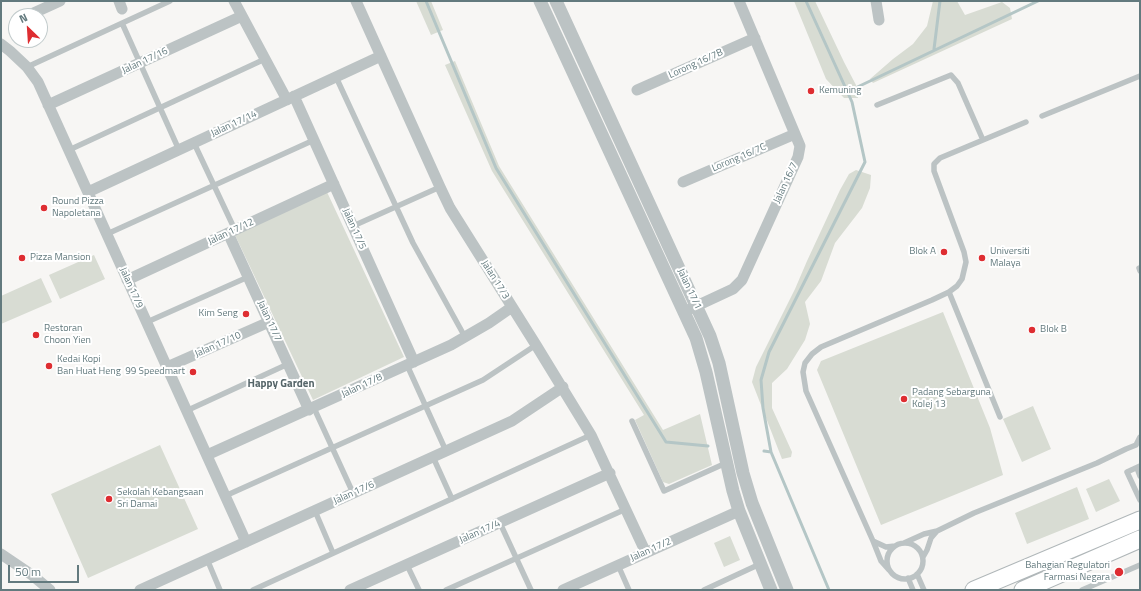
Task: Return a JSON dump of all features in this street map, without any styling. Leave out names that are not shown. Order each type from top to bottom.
[{"type":"main road","points":[[974,590],[1140,520]]},
{"type":"main road","points":[[1023,590],[1140,539]]},
{"type":"street","points":[[45,8],[60,1]]},
{"type":"street","name":"Jalan 17/5","points":[[234,1],[265,59],[290,98],[314,140],[353,226],[411,363]]},
{"type":"street","name":"Jalan 17/3","points":[[356,1],[450,208],[563,387],[591,435],[646,553]]},
{"type":"street","name":"Jalan 17/1","points":[[540,1],[696,338],[703,360],[732,491],[771,590]]},
{"type":"street","name":"Jalan 17/1","points":[[556,1],[710,336],[719,363],[743,473],[752,503],[787,590]]},
{"type":"street","name":"Jalan 16/7","points":[[684,312],[733,289],[742,280],[798,157],[800,146],[739,1]]},
{"type":"street","points":[[876,1],[879,20]]},
{"type":"street","name":"Jalan 17/16","points":[[48,105],[242,16]]},
{"type":"street","name":"Lorong 16/7B","points":[[637,90],[754,38]]},
{"type":"street","name":"Jalan 17/9","points":[[1,44],[27,67],[38,82],[246,542]]},
{"type":"street","name":"Jalan 17/14","points":[[88,192],[381,56]]},
{"type":"street","name":"Lorong 16/7C","points":[[683,182],[795,134]]},
{"type":"street","name":"Jalan 17/12","points":[[127,280],[334,184]]},
{"type":"street","name":"Jalan 17/7","points":[[232,232],[248,277],[288,364],[312,409]]},
{"type":"street","name":"Jalan 17/8","points":[[207,455],[312,409],[411,363],[464,337],[512,307]]},
{"type":"street","name":"Jalan 17/10","points":[[167,367],[269,322]]},
{"type":"street","name":"Jalan 17/6","points":[[140,590],[512,421],[563,387]]},
{"type":"street","name":"Jalan 17/4","points":[[350,590],[610,473]]},
{"type":"street","name":"Jalan 17/2","points":[[563,590],[739,511]]},
{"type":"street","points":[[1,554],[32,575],[50,590]]},
{"type":"lane","points":[[27,67],[169,1]]},
{"type":"lane","points":[[122,23],[179,150]]},
{"type":"lane","points":[[68,150],[265,59]]},
{"type":"lane","points":[[877,105],[951,75],[958,83],[983,140]]},
{"type":"lane","points":[[1042,116],[1140,76]]},
{"type":"lane","points":[[336,77],[395,207],[464,337]]},
{"type":"lane","points":[[937,531],[931,538],[923,557],[921,569],[917,574],[908,578],[899,578],[881,561],[806,391],[803,372],[806,362],[812,354],[821,347],[949,292],[962,279],[966,262],[964,252],[934,171],[934,164],[940,158],[1026,122]]},
{"type":"lane","points":[[107,234],[314,140]]},
{"type":"lane","points":[[194,143],[215,186],[232,232]]},
{"type":"lane","points":[[353,226],[440,187]]},
{"type":"lane","points":[[147,322],[248,277]]},
{"type":"lane","points":[[949,292],[1000,416]]},
{"type":"lane","points":[[225,496],[483,380],[536,345]]},
{"type":"lane","points":[[411,363],[426,406],[446,451]]},
{"type":"lane","points":[[186,411],[288,364]]},
{"type":"lane","points":[[312,409],[353,493]]},
{"type":"lane","points":[[632,421],[664,491],[727,463]]},
{"type":"lane","points":[[253,590],[591,435]]},
{"type":"lane","points":[[873,541],[886,547],[895,546],[924,534],[937,531],[974,513],[1136,445],[1140,437]]},
{"type":"lane","points":[[434,456],[452,499]]},
{"type":"lane","points":[[1140,476],[1138,467],[1127,472],[1140,500]]},
{"type":"lane","points":[[446,590],[626,508]]},
{"type":"lane","points":[[314,511],[333,553]]},
{"type":"lane","points":[[500,522],[531,590]]},
{"type":"lane","points":[[903,543],[914,545],[918,548],[923,557]]},
{"type":"lane","points":[[892,573],[887,562],[888,556],[895,546]]},
{"type":"lane","points":[[207,560],[220,590]]},
{"type":"lane","points":[[704,590],[761,564]]},
{"type":"lane","points":[[407,565],[419,590]]},
{"type":"lane","points":[[618,565],[629,590]]},
{"type":"lane","points":[[1082,590],[1140,565]]},
{"type":"lane","points":[[917,574],[924,590]]},
{"type":"lane","points":[[908,578],[913,590]]},
{"type":"shaded area","points":[[416,1],[431,1],[443,30],[431,35]]},
{"type":"shaded area","points":[[794,1],[815,1],[856,85],[858,98],[844,98],[826,79]]},
{"type":"shaded area","points":[[933,1],[957,1],[965,15],[1002,2],[1010,8],[1012,19],[873,83],[870,79],[913,44],[927,26]]},
{"type":"shaded area","points":[[455,61],[499,166],[663,430],[700,414],[712,465],[669,484],[663,482],[635,420],[644,415],[492,171],[445,65]]},
{"type":"shaded area","points":[[856,170],[871,175],[870,188],[862,208],[835,243],[821,281],[805,302],[810,324],[805,340],[787,369],[772,383],[772,408],[792,452],[791,457],[782,459],[752,382],[756,367],[795,289],[840,190],[849,174]]},
{"type":"shaded area","points":[[327,192],[404,357],[313,400],[235,235]]},
{"type":"shaded area","points":[[94,255],[105,279],[60,299],[49,275]]},
{"type":"shaded area","points":[[41,278],[52,302],[1,324],[1,296]]},
{"type":"shaded area","name":"Padang Sebarguna Kolej 13","points":[[943,312],[990,428],[1003,475],[881,525],[817,370],[821,361]]},
{"type":"shaded area","points":[[1033,406],[1051,449],[1022,462],[1003,419]]},
{"type":"shaded area","points":[[160,445],[198,529],[88,578],[51,494]]},
{"type":"shaded area","points":[[1109,479],[1120,501],[1096,512],[1086,489]]},
{"type":"shaded area","points":[[1077,487],[1089,519],[1027,544],[1015,513]]},
{"type":"shaded area","points":[[730,536],[740,560],[724,567],[714,543]]},
{"type":"waterway","points":[[426,1],[496,168],[666,442],[708,446]]},
{"type":"waterway","points":[[806,1],[852,102],[865,162],[769,352],[761,380],[763,408],[771,452],[829,590]]},
{"type":"waterway","points":[[934,49],[940,1]]},
{"type":"waterway","points":[[847,92],[1038,1]]},
{"type":"waterway","points":[[764,451],[771,452]]},
{"type":"place","name":"Kemuning","points":[[811,91]]},
{"type":"place","name":"Round Pizza Napoletana","points":[[44,208]]},
{"type":"place","name":"Blok A","points":[[944,252]]},
{"type":"place","name":"Pizza Mansion","points":[[22,258]]},
{"type":"place","name":"Universiti Malaya","points":[[982,258]]},
{"type":"place","name":"Kim Seng","points":[[246,314]]},
{"type":"place","name":"Blok B","points":[[1032,330]]},
{"type":"place","name":"Restoran Choon Yien","points":[[36,335]]},
{"type":"place","name":"Kedai Kopi Ban Huat Heng","points":[[49,366]]},
{"type":"place","name":"99 Speedmart","points":[[193,372]]},
{"type":"place","name":"Padang Sebarguna Kolej 13","points":[[904,399]]},
{"type":"place","name":"Sekolah Kebangsaan Sri Damai","points":[[109,499]]},
{"type":"place","name":"Bahagian Regulatori Farmasi Negara","points":[[1119,572]]},
{"type":"district","name":"Happy Garden","points":[[281,384]]}]
